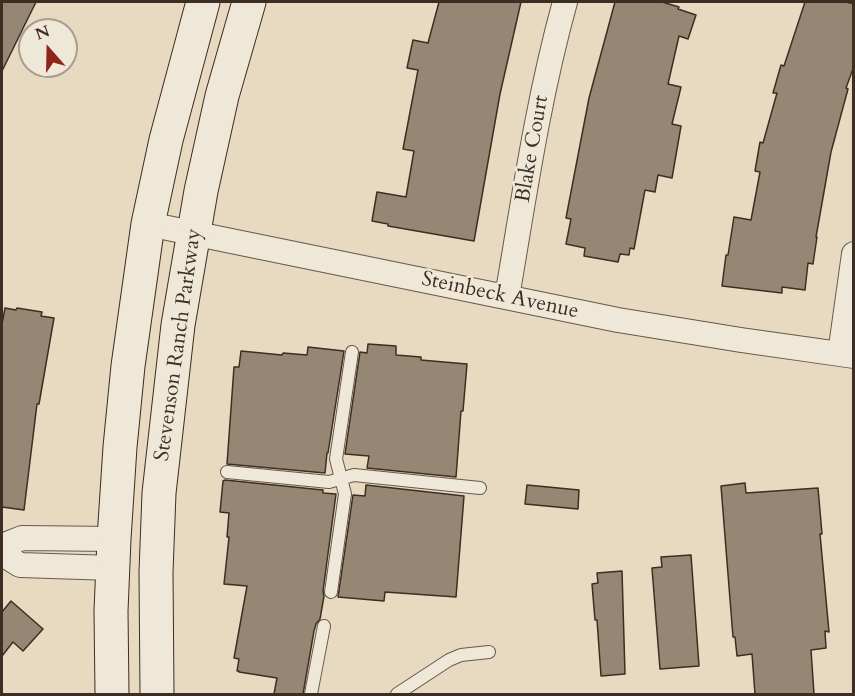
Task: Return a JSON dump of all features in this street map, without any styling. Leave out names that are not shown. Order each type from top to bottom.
[{"type":"main road","name":"Stevenson Ranch Parkway","points":[[112,694],[113,553],[128,366],[148,224],[169,130],[203,2]]},
{"type":"main road","name":"Stevenson Ranch Parkway","points":[[158,694],[156,572],[159,493],[178,325],[201,191],[222,96],[249,2]]},
{"type":"street","name":"Blake Court","points":[[507,297],[537,122],[551,53],[565,2]]},
{"type":"street","name":"Steinbeck Avenue","points":[[148,224],[629,322],[847,355]]},
{"type":"street","points":[[847,355],[854,254]]},
{"type":"street","points":[[2,546],[22,538],[113,553]]},
{"type":"street","points":[[2,554],[20,565],[113,553]]},
{"type":"lane","points":[[331,592],[345,494],[336,459],[352,352]]},
{"type":"lane","points":[[227,472],[329,482],[354,476],[480,488]]},
{"type":"lane","points":[[311,694],[324,626]]},
{"type":"lane","points":[[397,694],[448,660],[461,655],[489,652]]},
{"type":"building","points":[[2,2],[36,2],[28,18],[18,18],[18,39],[2,71]]},
{"type":"building","points":[[439,2],[521,2],[500,94],[474,241],[388,226],[388,224],[372,221],[377,192],[406,197],[414,151],[403,149],[418,70],[407,68],[413,40],[428,43]]},
{"type":"building","points":[[615,2],[662,2],[696,15],[688,39],[679,36],[668,84],[681,87],[672,124],[681,126],[672,178],[658,175],[655,192],[645,190],[634,249],[630,248],[629,255],[620,254],[618,262],[584,256],[585,248],[566,244],[571,219],[566,218],[589,98]]},
{"type":"building","points":[[805,2],[854,4],[854,66],[846,88],[848,89],[831,152],[813,264],[808,263],[805,290],[782,287],[782,293],[722,286],[734,217],[751,220],[760,172],[755,171],[760,142],[763,143],[777,93],[773,93],[781,65],[784,66]]},
{"type":"building","points":[[5,308],[42,312],[41,316],[54,318],[39,404],[37,404],[24,510],[2,507],[2,324]]},
{"type":"building","points":[[368,344],[396,346],[396,355],[421,357],[421,360],[467,364],[456,477],[367,468],[369,456],[345,454],[360,352],[367,353]]},
{"type":"building","points":[[308,347],[344,351],[325,473],[227,464],[234,367],[239,367],[241,351],[307,355]]},
{"type":"building","points":[[223,481],[323,490],[323,493],[336,494],[324,596],[320,619],[314,631],[303,694],[274,694],[277,678],[237,671],[239,659],[234,658],[247,586],[224,584],[229,513],[220,512]]},
{"type":"building","points":[[745,483],[746,493],[818,488],[829,632],[825,631],[826,648],[811,650],[814,694],[755,694],[752,654],[737,656],[735,637],[733,637],[721,486]]},
{"type":"building","points":[[366,485],[464,496],[456,597],[385,592],[384,601],[338,597],[353,495],[365,496]]},
{"type":"building","points":[[527,485],[579,490],[578,509],[525,504]]},
{"type":"building","points":[[691,555],[699,666],[660,669],[652,568],[662,567],[661,557]]},
{"type":"building","points":[[622,571],[625,674],[601,676],[592,584],[598,583],[597,573]]},
{"type":"building","points":[[11,601],[43,629],[23,651],[13,642],[2,656],[2,612]]}]
